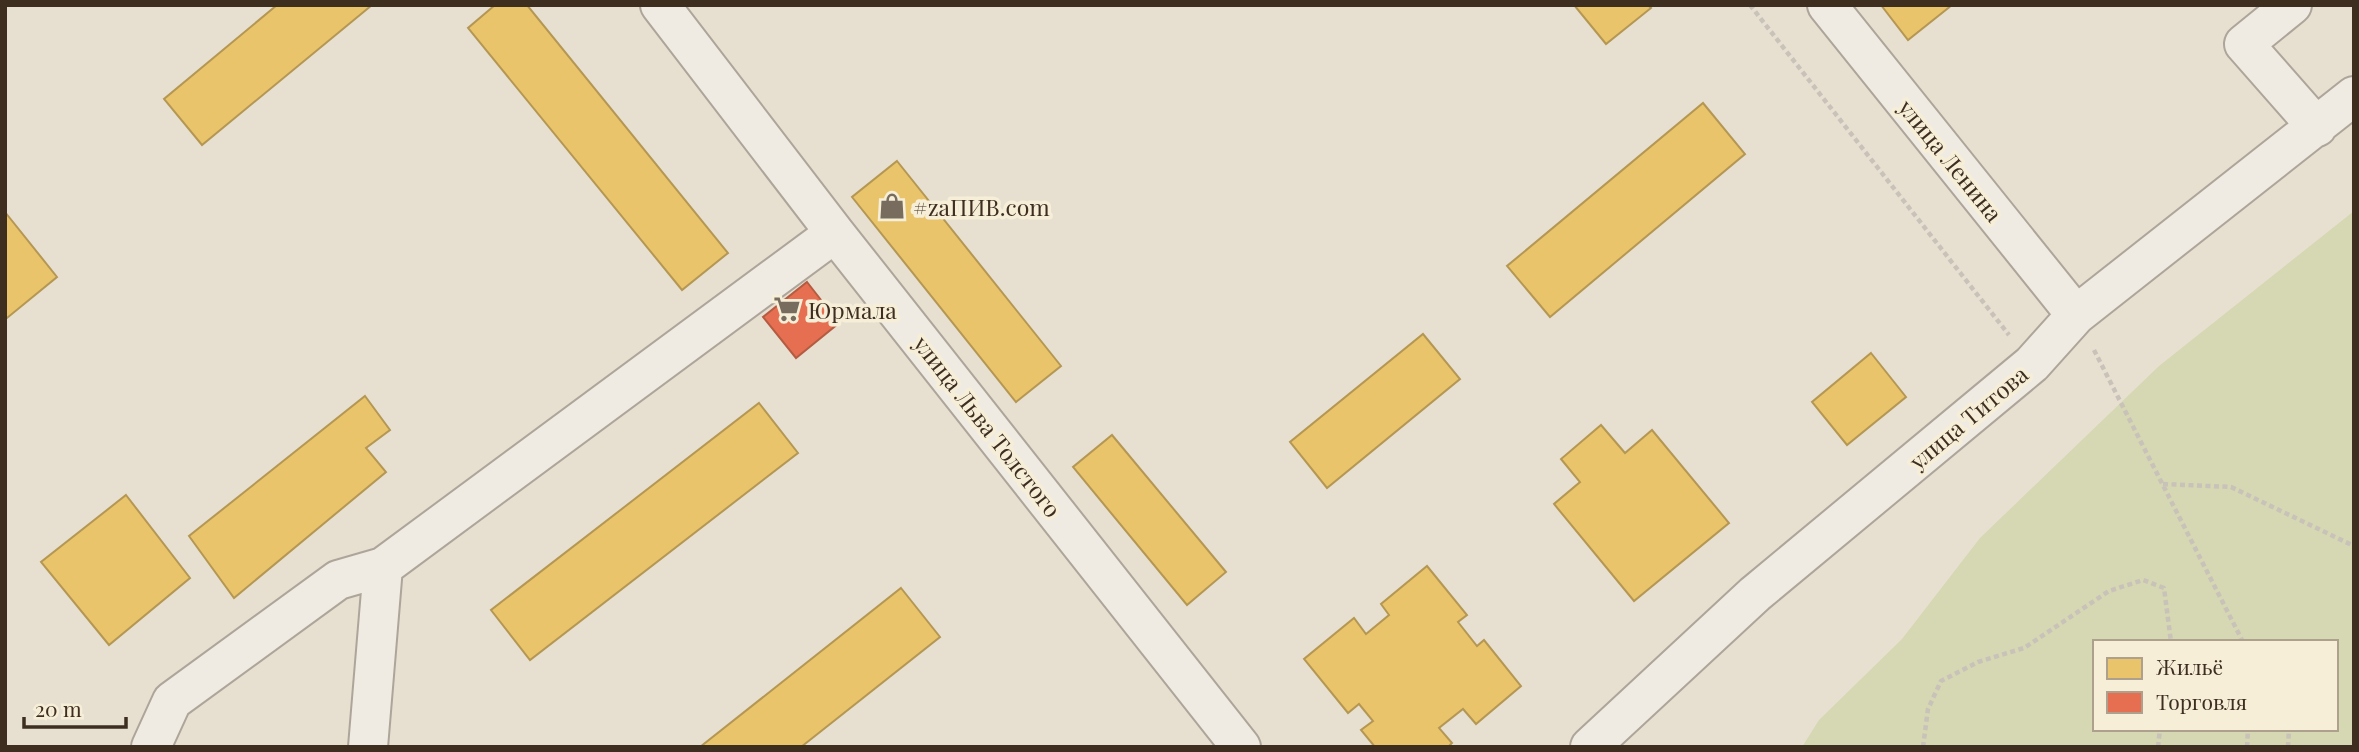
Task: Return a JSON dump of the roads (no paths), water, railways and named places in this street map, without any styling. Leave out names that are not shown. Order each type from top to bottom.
[{"type":"street","name":"улица Льва Толстого","points":[[660,5],[835,233],[1241,747]]},
{"type":"street","name":"улица Ленина","points":[[1827,5],[2076,315]]},
{"type":"street","points":[[2292,5],[2244,44],[2317,127]]},
{"type":"street","name":"улица Титова","points":[[1590,747],[1755,594],[2032,364],[2076,315],[2354,96]]},
{"type":"street","points":[[151,747],[172,701],[338,579],[383,568],[835,233]]},
{"type":"street","points":[[368,747],[383,568]]},
{"type":"place","name":"#zaПИВ.com","points":[[892,206]]},
{"type":"place","name":"Юрмала","points":[[787,309]]}]
